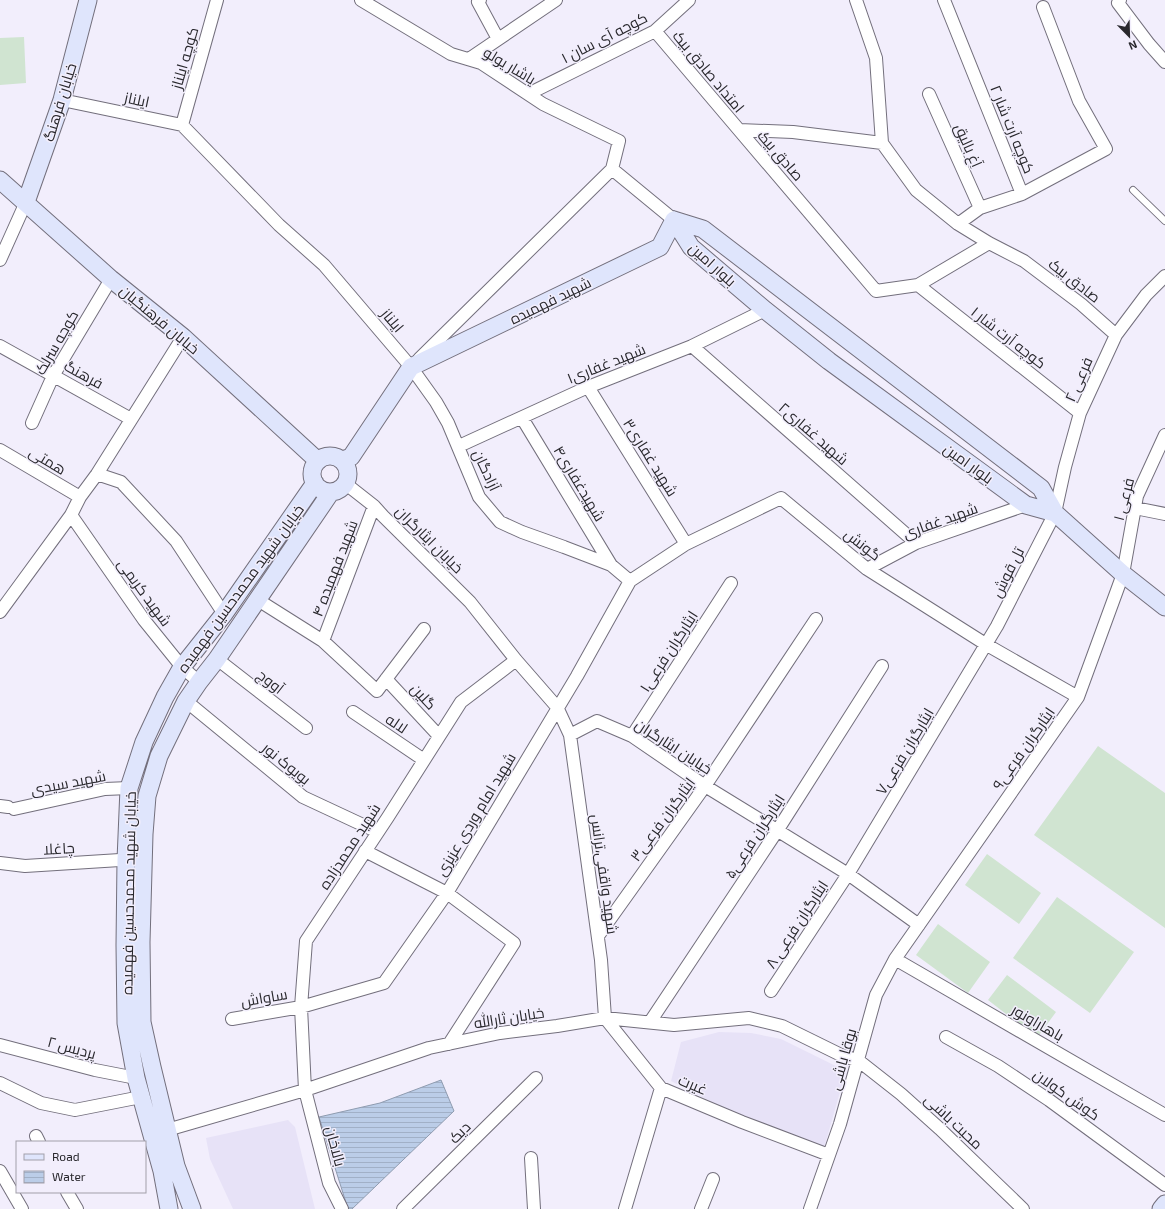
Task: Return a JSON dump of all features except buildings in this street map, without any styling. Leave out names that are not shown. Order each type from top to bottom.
[{"type":"main road","name":"خیابان فرهنگ","points":[[26,202],[62,100],[88,0]]},
{"type":"main road","name":"خیابان فرهنگیان","points":[[0,180],[111,279],[183,337],[318,460]]},
{"type":"main road","name":"شهید فهمیده","points":[[411,367],[660,247],[674,220]]},
{"type":"main road","name":"بلوار امین","points":[[674,220],[691,247],[829,361],[1026,506],[1055,513]]},
{"type":"main road","name":"بلوار امین","points":[[674,220],[703,229],[1041,488],[1055,513],[1123,574],[1165,607]]},
{"type":"main road","points":[[343,460],[351,457],[411,367]]},
{"type":"main road","points":[[331,455],[343,460],[348,471],[348,477],[338,488],[325,492],[320,489],[315,483],[312,474],[313,468],[318,460],[325,456],[331,455]]},
{"type":"main road","name":"خیابان شهید محمدحسین فهمیده","points":[[169,1209],[162,1171],[136,1078],[126,1023],[125,945],[129,788],[144,742],[165,697],[182,667],[224,614],[315,483]]},
{"type":"main road","name":"خیابان شهید محمدحسین فهمیده","points":[[192,1209],[176,1166],[153,1074],[142,1022],[141,942],[144,834],[147,796],[159,756],[186,701],[338,488]]},
{"type":"main road","points":[[1161,1209],[1165,1204]]},
{"type":"street","name":"کوچه ایلناز","points":[[182,125],[217,0]]},
{"type":"street","name":"یاشار یولو","points":[[361,0],[451,54],[482,63],[543,104],[619,141],[612,169]]},
{"type":"street","points":[[480,0],[478,2],[498,39]]},
{"type":"street","points":[[469,59],[556,0]]},
{"type":"street","name":"کوچه آی سان ۱","points":[[528,94],[655,31],[689,0]]},
{"type":"street","points":[[856,0],[876,58],[882,143]]},
{"type":"street","name":"کوچه آرت شار ۲","points":[[944,0],[1022,194],[1106,149],[1079,100],[1043,7]]},
{"type":"street","points":[[1120,0],[1118,2],[1149,44],[1165,62]]},
{"type":"street","name":"امتداد صادق بیک","points":[[655,31],[739,130]]},
{"type":"street","name":"آِغ بالیق","points":[[929,94],[980,208]]},
{"type":"street","name":"ایلناز","points":[[62,100],[182,125],[279,226],[324,265],[411,367]]},
{"type":"street","name":"صادق بیک","points":[[739,130],[793,132],[882,143],[916,190],[958,224],[1024,261],[1082,304],[1116,335]]},
{"type":"street","name":"صادق بیک","points":[[739,130],[876,291],[918,285],[990,243]]},
{"type":"street","points":[[411,367],[612,169],[674,220]]},
{"type":"street","points":[[958,224],[980,208],[1022,194]]},
{"type":"street","points":[[0,260],[26,202]]},
{"type":"street","name":"فرعی ۲","points":[[1055,513],[1064,467],[1080,413],[1116,335],[1146,295],[1165,276]]},
{"type":"street","name":"کوچه سرلک","points":[[32,423],[53,376],[111,279]]},
{"type":"street","name":"کوچه آرت شار ۱","points":[[918,285],[1080,413]]},
{"type":"street","name":"شهید غفاری۱","points":[[459,446],[588,387],[692,346],[766,310]]},
{"type":"street","points":[[0,612],[71,515],[80,497],[97,474],[183,337]]},
{"type":"street","name":"فرهنگ","points":[[0,346],[131,419]]},
{"type":"street","name":"شهید غفاری۲","points":[[692,346],[916,544]]},
{"type":"street","name":"آزادگان","points":[[411,367],[436,402],[448,422],[479,497],[500,522],[522,532],[611,565],[630,582]]},
{"type":"street","name":"شهید غفاری۳","points":[[588,387],[686,544]]},
{"type":"street","name":"شهیدغفاری۴","points":[[522,418],[611,565]]},
{"type":"street","name":"فرعی ۱","points":[[1123,574],[1137,496],[1165,435]]},
{"type":"street","name":"همتی","points":[[0,450],[80,497]]},
{"type":"street","points":[[97,474],[121,482],[176,541],[224,614]]},
{"type":"street","name":"خیابان ایثارگران","points":[[338,488],[374,506],[470,602],[516,660],[558,707],[570,735],[598,722],[632,736],[705,786],[848,874],[919,925]]},
{"type":"street","name":"گونش","points":[[630,582],[686,544],[781,498],[867,569],[986,645],[1078,697]]},
{"type":"street","name":"شهید فهمیده ۴","points":[[323,641],[374,506]]},
{"type":"street","name":"شهید غفاری","points":[[867,569],[916,544],[1026,506]]},
{"type":"street","points":[[1135,508],[1165,514]]},
{"type":"street","name":"تل قوش","points":[[986,645],[1055,513]]},
{"type":"street","name":"شهید کریمی","points":[[71,515],[144,620],[182,667],[199,682]]},
{"type":"street","name":"ایثارگران فرعی۹","points":[[919,925],[1078,697],[1123,574]]},
{"type":"street","name":"شهید امام وردی عزیزی","points":[[301,1007],[384,983],[447,893],[577,676],[630,582]]},
{"type":"street","name":"ایثارگران فرعی۱","points":[[632,736],[731,583]]},
{"type":"street","points":[[258,600],[323,641],[377,691],[424,629]]},
{"type":"street","name":"ایثارگران فرعی۳","points":[[598,936],[705,786],[816,619]]},
{"type":"street","name":"ایثارگران فرعی۷","points":[[848,874],[986,645]]},
{"type":"street","name":"آووج","points":[[217,659],[306,728]]},
{"type":"street","name":"شهید محمدزاده","points":[[304,1090],[301,1007],[306,941],[461,702],[516,660]]},
{"type":"street","name":"ایثارگران فرعی۵","points":[[650,1022],[777,830],[882,666]]},
{"type":"street","name":"گلین","points":[[386,678],[439,736]]},
{"type":"street","name":"بویوک نور","points":[[186,701],[303,797],[378,832]]},
{"type":"street","name":"لاله","points":[[353,712],[424,760]]},
{"type":"street","name":"شهید واقفی،ترانس","points":[[570,735],[601,960],[605,1018]]},
{"type":"street","name":"شهید سیدی","points":[[7,808],[105,790],[129,788]]},
{"type":"street","points":[[365,851],[447,893],[514,943],[449,1044]]},
{"type":"street","name":"چاغلا","points":[[0,863],[25,866],[120,860]]},
{"type":"street","name":"ایثارگران فرعی ۸","points":[[771,991],[848,874]]},
{"type":"street","name":"بوقا باشی","points":[[810,1209],[840,1124],[876,995],[895,959],[919,925]]},
{"type":"street","name":"باهاراونور","points":[[895,959],[1165,1115]]},
{"type":"street","name":"ساواش","points":[[232,1019],[301,1007]]},
{"type":"street","points":[[605,1018],[661,1088]]},
{"type":"street","name":"خیابان ثارالله","points":[[168,1130],[304,1090],[429,1048],[500,1033],[605,1018],[674,1025],[749,1018],[782,1026],[858,1061]]},
{"type":"street","name":"کوش کولان","points":[[946,1037],[998,1066],[1049,1100],[1165,1186]]},
{"type":"street","name":"پردیس ۲","points":[[0,1045],[95,1070],[136,1078]]},
{"type":"street","name":"محبت باشی","points":[[858,1061],[901,1094],[940,1129],[1015,1207]]},
{"type":"street","name":"دیک","points":[[403,1209],[536,1078]]},
{"type":"street","points":[[0,1083],[41,1103],[75,1110],[141,1097]]},
{"type":"street","name":"غیرت","points":[[627,1208],[661,1088],[742,1122],[829,1155]]},
{"type":"street","name":"بالاخان","points":[[304,1090],[329,1184],[342,1209]]},
{"type":"street","points":[[531,1158],[534,1209]]},
{"type":"street","points":[[0,1171],[22,1209]]},
{"type":"street","points":[[701,1209],[713,1179]]},
{"type":"street","points":[[69,1193],[77,1209]]},
{"type":"lane","points":[[1133,190],[1165,221]]},
{"type":"shaded area","points":[[719,1032],[751,1033],[781,1039],[846,1071],[824,1148],[729,1111],[671,1081],[681,1042]]},
{"type":"shaded area","points":[[288,1120],[295,1127],[315,1209],[233,1209],[210,1159],[206,1138]]},
{"type":"green space","points":[[24,37],[26,83],[0,85],[0,38]]},
{"type":"green space","points":[[1098,746],[1165,793],[1165,928],[1034,835]]},
{"type":"green space","points":[[987,854],[1041,893],[1019,924],[965,885]]},
{"type":"green space","points":[[1057,897],[1134,952],[1090,1013],[1013,958]]},
{"type":"green space","points":[[938,924],[990,962],[968,993],[916,955]]},
{"type":"green space","points":[[1007,975],[1056,1012],[1037,1038],[988,1000]]},
{"type":"water","points":[[441,1080],[454,1111],[352,1209],[348,1209],[319,1117],[380,1103]]}]
